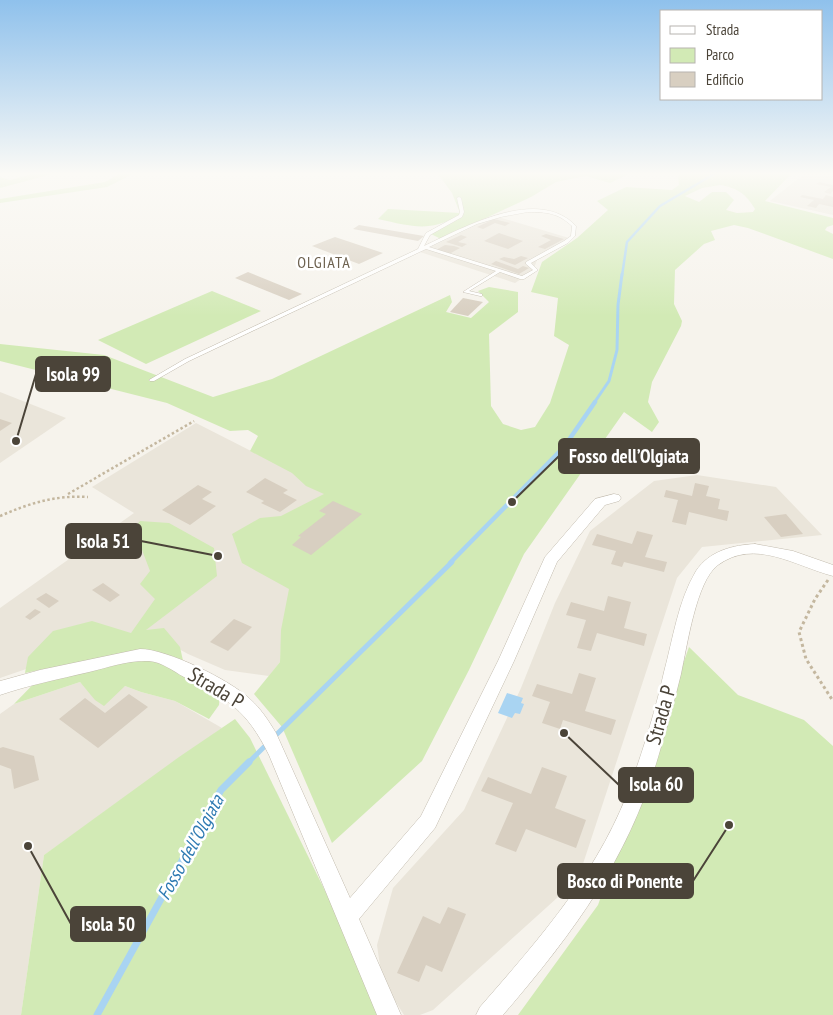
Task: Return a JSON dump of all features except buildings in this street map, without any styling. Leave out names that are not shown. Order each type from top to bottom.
[{"type":"street","points":[[348,916],[428,822],[506,660],[550,560],[600,502],[614,498]]},
{"type":"street","name":"Strada P","points":[[488,1015],[556,937],[601,870],[625,823],[642,779],[670,685],[694,586],[703,571],[713,561],[726,554],[760,549],[792,555],[833,571]]},
{"type":"street","name":"Strada P","points":[[0,688],[32,678],[130,656],[149,655],[167,660],[233,694],[253,712],[267,731],[389,1015]]},
{"type":"lane","points":[[422,249],[428,234],[451,221]]},
{"type":"lane","points":[[152,380],[187,360],[482,221]]},
{"type":"lane","points":[[422,249],[522,278],[536,270],[528,263],[566,242],[573,236],[574,226],[571,221]]},
{"type":"lane","points":[[480,295],[465,292],[498,272]]},
{"type":"path","points":[[68,494],[194,421]]},
{"type":"path","points":[[0,516],[40,499],[68,494],[88,497]]},
{"type":"path","points":[[833,576],[826,582],[815,599],[799,632],[806,659],[833,701]]},
{"type":"shaded area","points":[[484,221],[513,221],[569,238],[537,260],[533,271],[515,283],[420,252]]},
{"type":"shaded area","points":[[0,392],[66,418],[0,463]]},
{"type":"shaded area","points":[[196,423],[328,490],[282,630],[280,662],[269,676],[225,670],[188,654],[145,630],[131,633],[0,678],[0,608],[134,513],[92,487]]},
{"type":"shaded area","points":[[697,475],[776,487],[822,535],[702,547],[677,578],[578,879],[433,1010],[420,1015],[404,1015],[382,980],[377,945],[393,888],[464,810],[521,688],[555,603],[590,531],[654,481]]},
{"type":"shaded area","points":[[80,682],[95,699],[125,686],[175,701],[222,728],[44,855],[21,1015],[0,1015],[0,714],[14,704]]},
{"type":"green space","points":[[389,221],[447,221],[430,226]]},
{"type":"green space","points":[[454,221],[479,221],[441,239],[431,234]]},
{"type":"green space","points":[[595,221],[833,221],[833,225],[825,230],[833,234],[833,259],[748,228],[734,225],[711,231],[715,240],[704,244],[675,270],[674,304],[682,321],[681,326],[652,382],[648,402],[659,422],[652,432],[624,412],[524,554],[469,670],[422,761],[332,843],[282,727],[254,694],[280,662],[281,630],[289,589],[242,563],[232,534],[260,518],[281,516],[324,494],[306,486],[292,473],[250,451],[258,436],[248,430],[230,431],[167,403],[0,361],[0,344],[104,355],[213,397],[272,379],[450,295],[452,302],[446,312],[471,318],[489,302],[478,291],[489,287],[518,292],[518,312],[489,334],[491,406],[503,424],[521,430],[535,427],[550,403],[569,345],[554,336],[558,298],[531,292],[542,262],[577,238]]},
{"type":"green space","points":[[212,291],[261,311],[146,364],[98,340]]},
{"type":"green space","points":[[140,521],[169,523],[214,548],[217,576],[146,630],[164,628],[180,647],[187,679],[221,683],[219,705],[209,719],[175,701],[125,686],[104,706],[95,700],[80,682],[14,704],[49,668],[25,673],[28,657],[53,631],[92,621],[131,633],[155,599],[140,584],[150,571],[142,550],[128,535]]},
{"type":"green space","points":[[689,647],[738,695],[804,720],[833,746],[833,1015],[518,1015],[598,905]]},
{"type":"green space","points":[[235,719],[250,738],[386,1015],[21,1015],[44,855],[179,757]]},
{"type":"water","points":[[507,693],[523,698],[521,703],[524,704],[520,714],[515,713],[512,718],[498,713]]},
{"type":"waterway","name":"Fosso dell’Olgiata","points":[[622,276],[627,242],[646,221]]},
{"type":"waterway","name":"Fosso dell’Olgiata","points":[[594,403],[609,381],[617,350],[618,305],[622,274]]},
{"type":"waterway","name":"Fosso dell’Olgiata","points":[[450,563],[564,447],[595,402]]},
{"type":"waterway","name":"Fosso dell’Olgiata","points":[[274,737],[452,562]]},
{"type":"waterway","name":"Fosso dell’Olgiata","points":[[97,1015],[221,790],[268,743]]},
{"type":"place","name":"Isola 99","points":[[16,441]]},
{"type":"place","name":"Fosso dell’Olgiata","points":[[512,502]]},
{"type":"place","name":"Isola 51","points":[[218,556]]},
{"type":"place","name":"Isola 60","points":[[564,733]]},
{"type":"place","name":"Bosco di Ponente","points":[[729,825]]},
{"type":"place","name":"Isola 50","points":[[28,846]]},
{"type":"district","name":"OLGIATA","points":[[324,262]]}]
